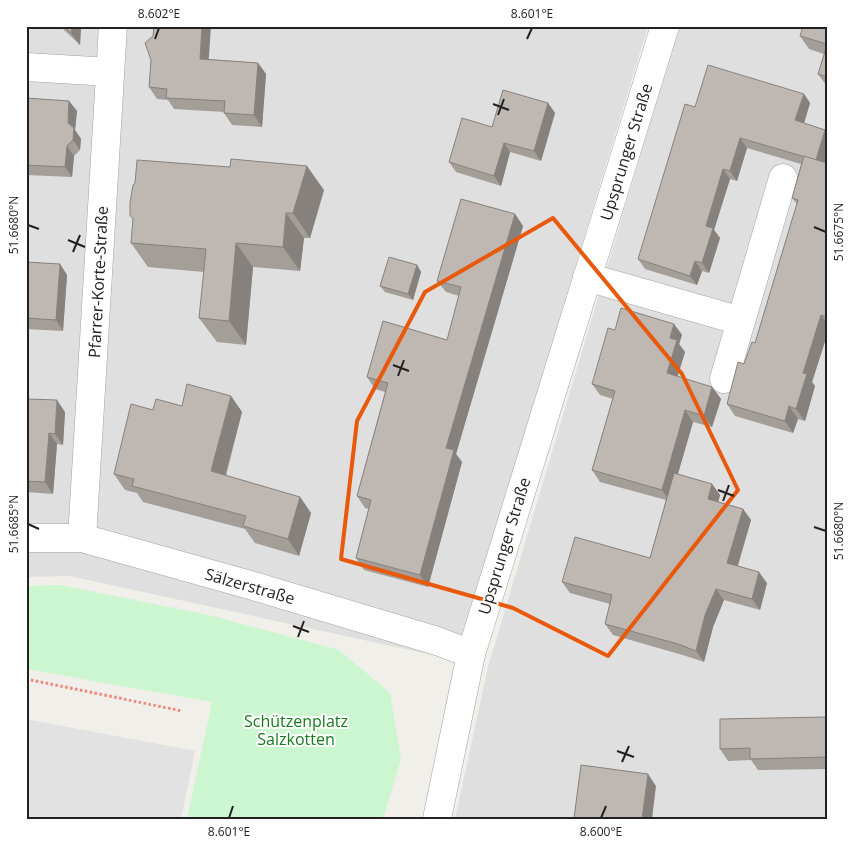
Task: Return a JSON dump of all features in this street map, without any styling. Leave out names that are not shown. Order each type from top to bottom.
[{"type":"street","name":"Pfarrer-Korte-Straße","points":[[82,538],[113,26]]},
{"type":"street","name":"Upsprunger Straße","points":[[437,819],[471,654],[664,26]]},
{"type":"street","points":[[26,67],[110,72]]},
{"type":"street","points":[[724,379],[782,178]]},
{"type":"street","points":[[586,277],[741,321]]},
{"type":"street","name":"Sälzerstraße","points":[[26,538],[82,538],[260,588],[437,641],[471,654]]},
{"type":"path","points":[[26,679],[182,711]]},
{"type":"highlighted area","points":[[553,218],[682,374],[738,490],[608,656],[513,608],[341,559],[357,421],[425,292]]},
{"type":"shaded area","points":[[26,26],[648,26],[456,660],[69,576],[26,577]]},
{"type":"shaded area","points":[[679,26],[827,26],[827,819],[455,819],[488,667]]},
{"type":"shaded area","points":[[26,719],[195,751],[181,819],[26,819]]},
{"type":"green space","name":"Schützenplatz Salzkotten","points":[[60,585],[209,615],[339,650],[390,693],[401,759],[383,819],[187,819],[212,702],[26,669],[26,586]]},
{"type":"building","points":[[64,26],[72,26],[71,33]]},
{"type":"building","points":[[154,26],[202,26],[200,59],[258,63],[254,115],[224,113],[225,101],[166,98],[167,89],[149,87],[151,60],[145,43],[153,36]]},
{"type":"building","points":[[803,26],[827,26],[827,44],[800,36]]},
{"type":"building","points":[[827,45],[827,77],[818,74]]},
{"type":"building","points":[[708,65],[804,94],[795,120],[825,130],[816,160],[740,138],[730,171],[723,169],[706,226],[713,228],[702,263],[695,261],[690,276],[638,259],[685,104],[695,107]]},
{"type":"building","points":[[503,90],[548,103],[534,151],[504,143],[494,176],[449,162],[462,118],[492,127]]},
{"type":"building","points":[[26,98],[69,101],[68,123],[74,128],[73,140],[67,146],[65,167],[26,165]]},
{"type":"building","points":[[804,156],[827,163],[827,317],[821,315],[803,373],[807,374],[796,409],[789,406],[785,421],[727,404],[738,362],[744,364],[752,342],[755,343],[798,200],[792,198]]},
{"type":"building","points":[[231,159],[307,166],[293,213],[286,213],[283,247],[236,243],[229,321],[199,318],[206,249],[131,243],[133,219],[130,215],[130,203],[135,183],[137,160],[230,167]]},
{"type":"building","points":[[461,199],[515,214],[446,448],[454,450],[420,575],[356,558],[371,500],[357,496],[388,383],[367,377],[383,321],[447,340],[461,287],[437,281]]},
{"type":"building","points":[[389,257],[417,265],[408,294],[380,286]]},
{"type":"building","points":[[26,262],[60,264],[56,320],[26,318]]},
{"type":"building","points":[[621,308],[674,324],[670,338],[677,340],[667,373],[712,387],[704,416],[685,410],[662,490],[592,470],[615,391],[592,384],[608,328],[615,330]]},
{"type":"building","points":[[187,384],[231,396],[211,471],[300,497],[288,539],[243,526],[246,516],[132,486],[134,479],[114,474],[131,404],[153,410],[156,399],[182,406]]},
{"type":"building","points":[[28,399],[57,400],[55,434],[49,433],[45,482],[26,481],[26,407]]},
{"type":"building","points":[[674,473],[712,484],[708,499],[743,509],[727,563],[759,572],[752,599],[716,589],[705,615],[696,651],[678,644],[605,624],[612,595],[562,582],[575,537],[650,558]]},
{"type":"building","points":[[827,717],[827,757],[750,759],[750,748],[720,749],[720,719]]},
{"type":"building","points":[[581,765],[648,774],[642,819],[574,818]]}]
